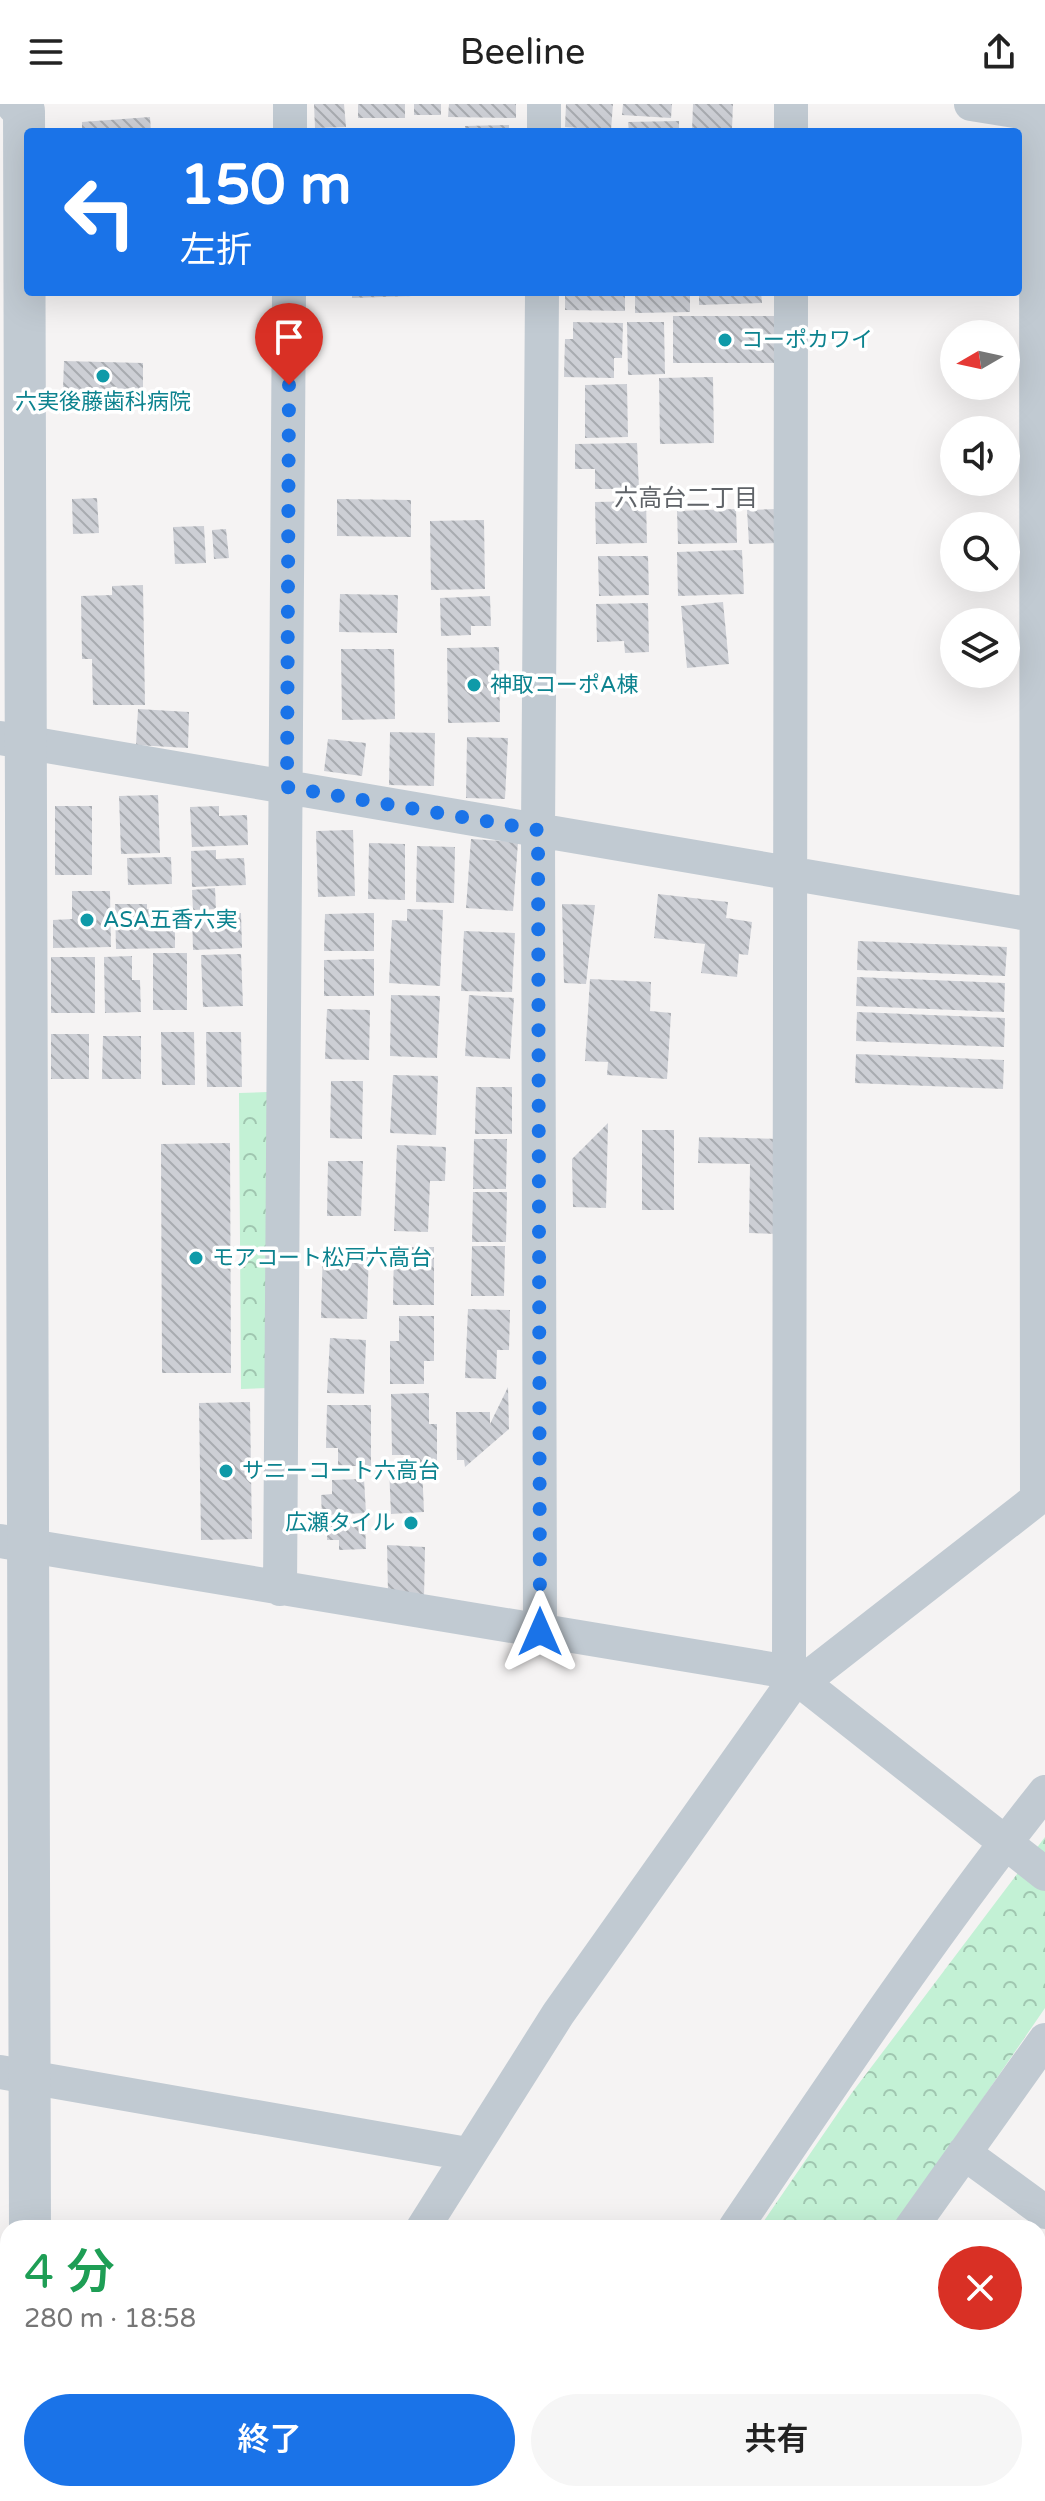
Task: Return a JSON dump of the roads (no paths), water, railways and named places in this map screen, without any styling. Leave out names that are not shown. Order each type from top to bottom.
[{"type":"street","points":[[17,104],[24,111],[13,740],[15,2075],[29,2220]]},
{"type":"street","points":[[290,104],[290,128]]},
{"type":"street","points":[[544,104],[544,128]]},
{"type":"street","points":[[791,104],[791,128]]},
{"type":"street","points":[[428,2220],[558,2014],[795,1678],[1037,1499],[1041,917],[1039,112],[971,104]]},
{"type":"street","points":[[280,1589],[289,296]]},
{"type":"street","points":[[540,1632],[538,830],[542,296]]},
{"type":"street","points":[[791,296],[790,874],[795,1678]]},
{"type":"street","points":[[13,740],[1041,917]]},
{"type":"street","points":[[14,1543],[795,1678],[1045,1874]]},
{"type":"street","points":[[740,2220],[850,2057],[1045,1792]]},
{"type":"street","points":[[917,2220],[1045,2040]]},
{"type":"street","points":[[15,2075],[467,2154]]},
{"type":"street","points":[[964,2153],[1045,2212]]},
{"type":"place","name":"コーポカワイ","points":[[725,340]]},
{"type":"place","name":"六実後藤歯科病院","points":[[103,376]]},
{"type":"place","name":"神取コーポA棟","points":[[474,685]]},
{"type":"place","name":"ASA五香六実","points":[[87,920]]},
{"type":"place","name":"モアコート松戸六高台","points":[[196,1258]]},
{"type":"place","name":"サニーコート六高台","points":[[226,1471]]},
{"type":"place","name":"広瀬タイル","points":[[411,1523]]},
{"type":"district","name":"六高台二丁目","points":[[686,498]]}]
